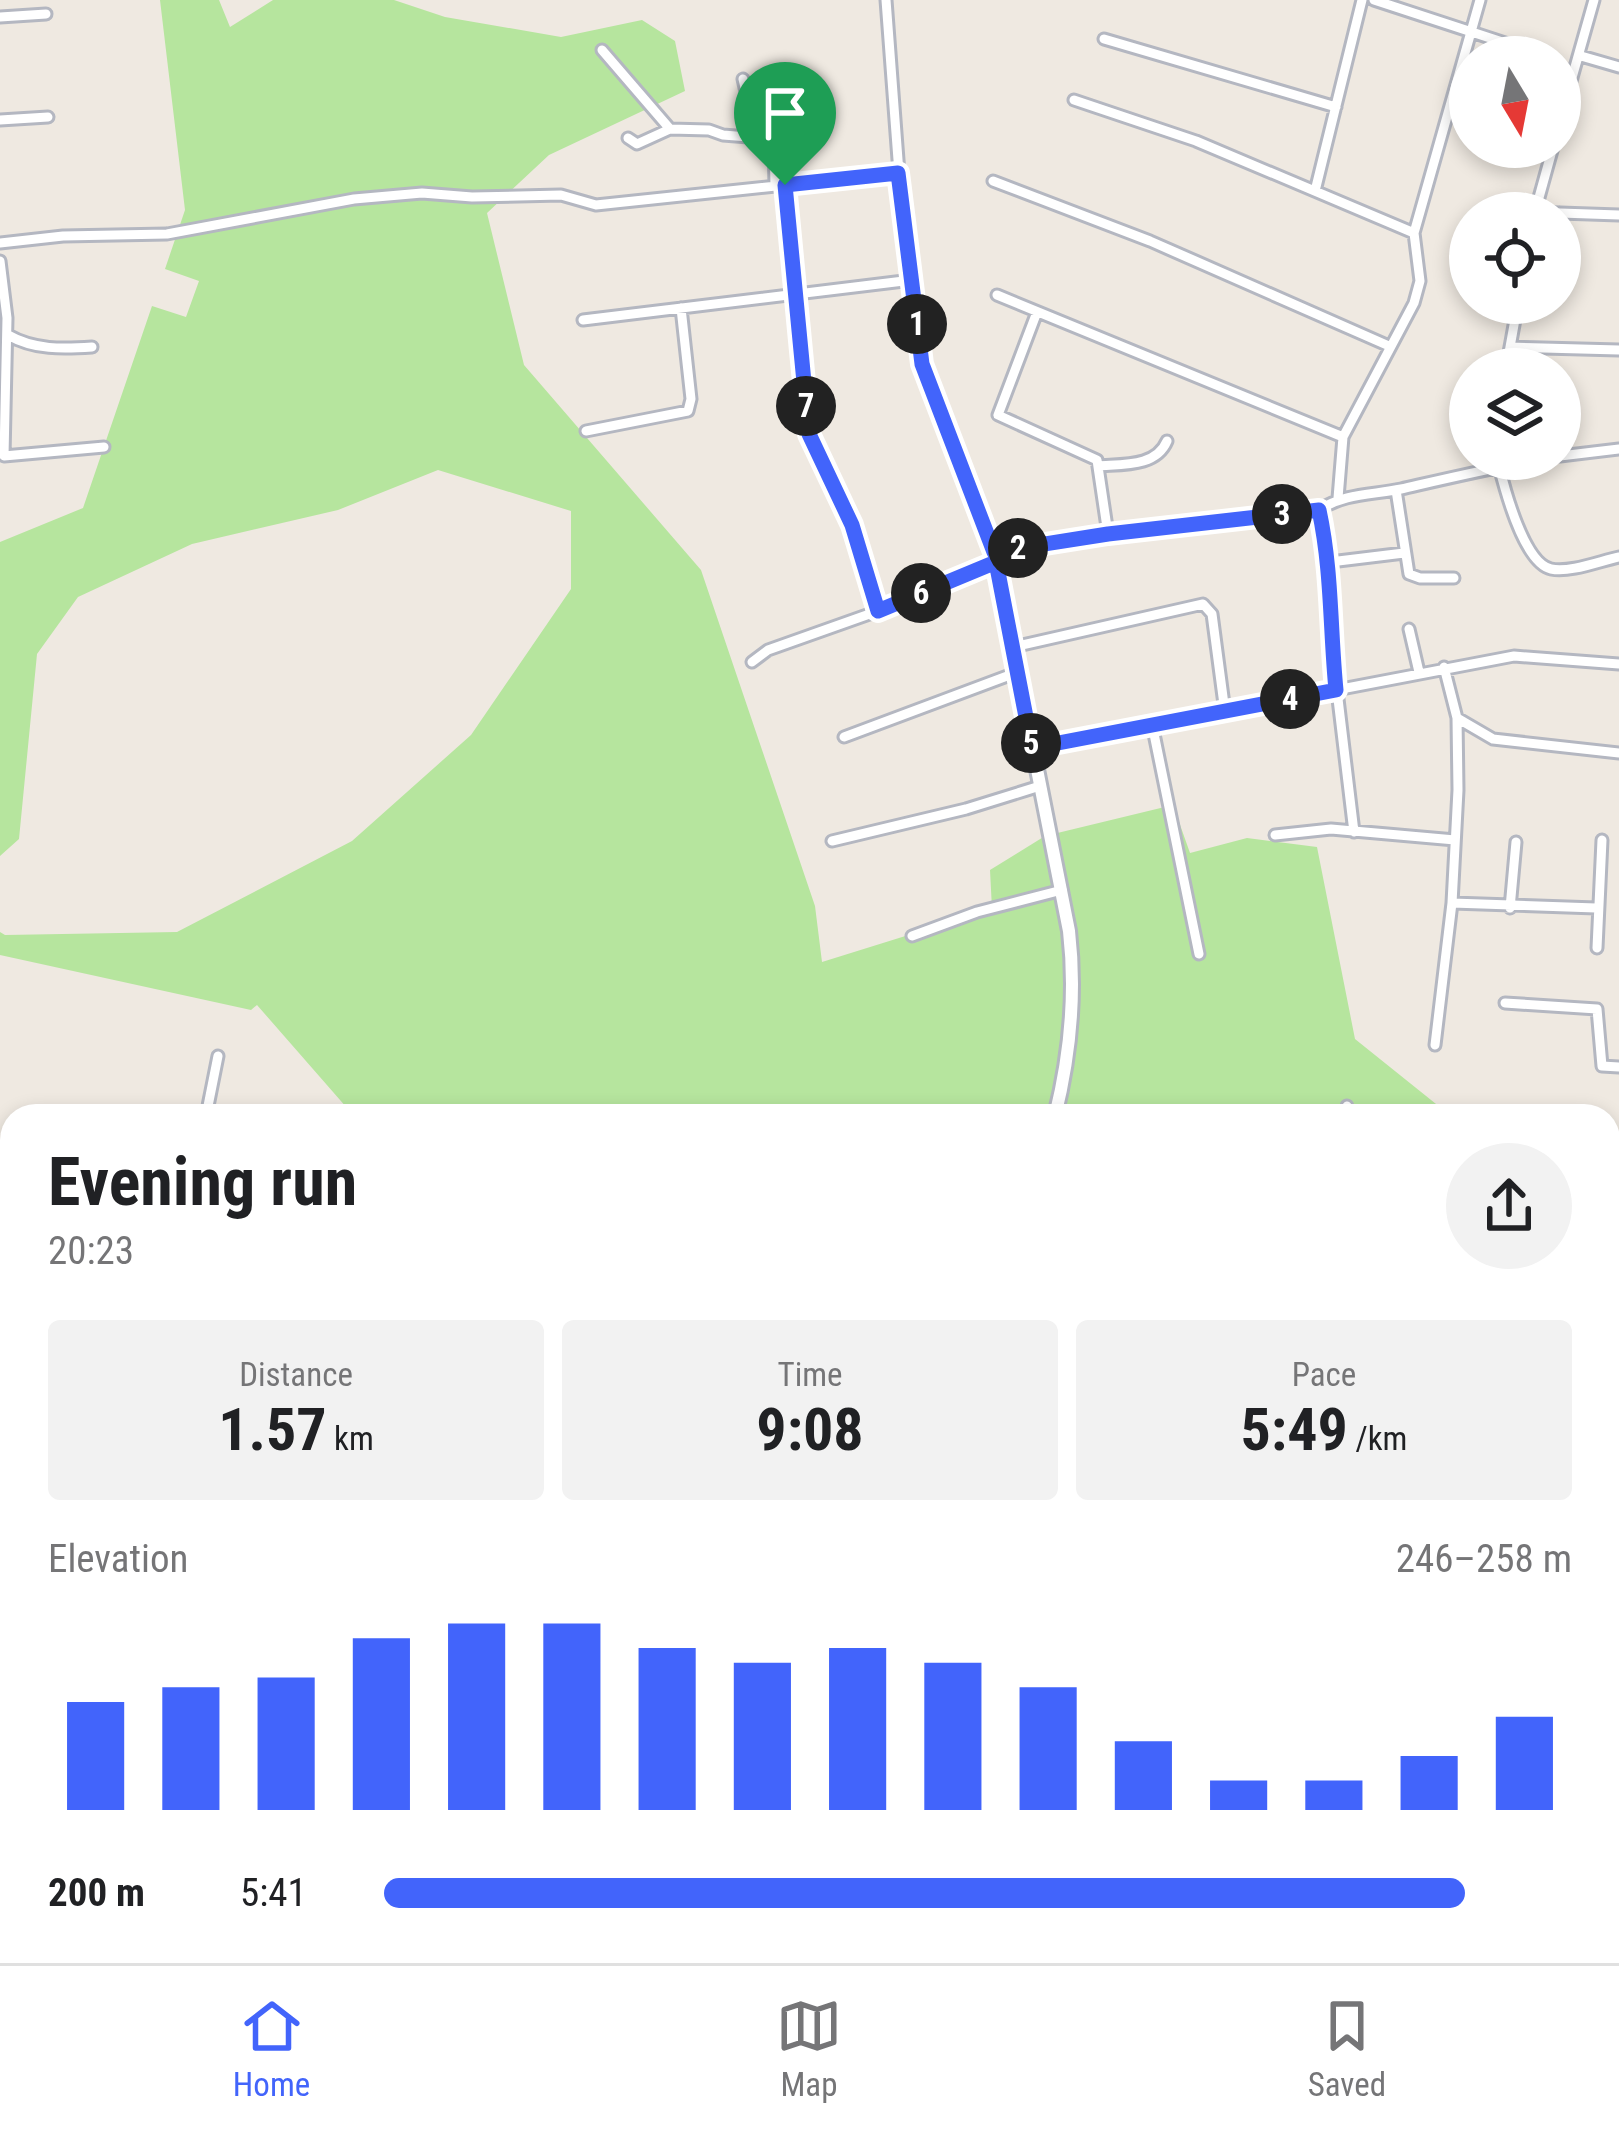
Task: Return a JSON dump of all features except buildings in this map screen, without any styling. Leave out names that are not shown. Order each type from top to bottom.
[{"type":"street","points":[[882,0],[922,364],[995,557],[1062,890],[1073,967],[1067,1051],[1057,1104]]},
{"type":"street","points":[[1316,191],[1362,0]]},
{"type":"street","points":[[1374,0],[1489,36]]},
{"type":"street","points":[[1338,498],[1343,437],[1414,303],[1420,281],[1414,233],[1480,0]]},
{"type":"street","points":[[1581,49],[1594,0]]},
{"type":"street","points":[[0,17],[46,14]]},
{"type":"street","points":[[1104,39],[1336,107]]},
{"type":"street","points":[[602,50],[670,130]]},
{"type":"street","points":[[1581,61],[1619,67]]},
{"type":"street","points":[[742,80],[746,92],[772,97],[776,103],[774,139],[809,434],[852,525],[878,611]]},
{"type":"street","points":[[1074,100],[1196,141],[1414,233]]},
{"type":"street","points":[[0,120],[48,117]]},
{"type":"street","points":[[628,138],[638,144],[670,130],[709,130],[774,139]]},
{"type":"street","points":[[0,243],[167,234],[399,195],[561,195],[596,206],[898,173]]},
{"type":"street","points":[[993,182],[1150,241],[1389,346]]},
{"type":"street","points":[[1581,214],[1619,215]]},
{"type":"street","points":[[0,261],[8,335],[2,350],[2,456],[104,447]]},
{"type":"street","points":[[583,320],[912,280]]},
{"type":"street","points":[[997,295],[1343,437]]},
{"type":"street","points":[[586,431],[688,411],[692,405],[682,308]]},
{"type":"street","points":[[1037,312],[998,415],[1091,455],[1098,466],[1108,534]]},
{"type":"street","points":[[1514,324],[1510,346],[1619,350]]},
{"type":"street","points":[[8,335],[21,343],[62,349],[92,347]]},
{"type":"street","points":[[1098,466],[1152,459],[1167,441]]},
{"type":"street","points":[[1581,454],[1619,449]]},
{"type":"street","points":[[752,662],[768,650],[878,611],[995,557],[1108,534],[1319,510],[1338,498],[1449,476]]},
{"type":"street","points":[[1500,480],[1513,518],[1540,564],[1561,569],[1619,557]]},
{"type":"street","points":[[1396,490],[1409,574],[1454,578]]},
{"type":"street","points":[[1319,510],[1330,562],[1329,624],[1354,832]]},
{"type":"street","points":[[1330,562],[1404,553]]},
{"type":"street","points":[[1013,646],[1203,604],[1212,614],[1225,712]]},
{"type":"street","points":[[1409,629],[1419,672]]},
{"type":"street","points":[[1032,748],[1514,656],[1619,664]]},
{"type":"street","points":[[1436,1046],[1455,839],[1457,718],[1444,667]]},
{"type":"street","points":[[844,737],[1018,672]]},
{"type":"street","points":[[1457,718],[1493,739],[1619,753]]},
{"type":"street","points":[[1152,724],[1199,954]]},
{"type":"street","points":[[832,841],[1040,786]]},
{"type":"street","points":[[1275,835],[1304,830],[1455,839]]},
{"type":"street","points":[[1597,948],[1602,840]]},
{"type":"street","points":[[1510,908],[1516,842]]},
{"type":"street","points":[[912,936],[976,912],[1062,890]]},
{"type":"street","points":[[1452,903],[1596,908]]},
{"type":"street","points":[[1505,1003],[1597,1009],[1602,1066],[1619,1067]]},
{"type":"street","points":[[208,1104],[218,1056]]},
{"type":"green space","points":[[160,0],[219,0],[230,27],[273,0],[394,0],[445,17],[561,37],[642,20],[675,41],[685,91],[549,155],[487,213],[524,365],[701,570],[815,906],[822,962],[992,909],[990,870],[1045,836],[1173,805],[1190,853],[1247,838],[1317,847],[1355,1039],[1436,1104],[344,1104],[257,1005],[251,1010],[0,955],[0,932],[177,932],[352,841],[471,735],[571,589],[571,511],[438,470],[338,510],[192,544],[78,597],[37,654],[19,839],[0,856],[0,542],[83,508],[152,306],[186,317],[199,281],[165,269],[185,210]]},
{"type":"route","points":[[898,173],[922,364],[994,552],[1319,510],[1330,562],[1329,624],[1336,690],[1032,748],[996,562],[878,611],[852,525],[809,434],[785,185],[898,173]]}]
